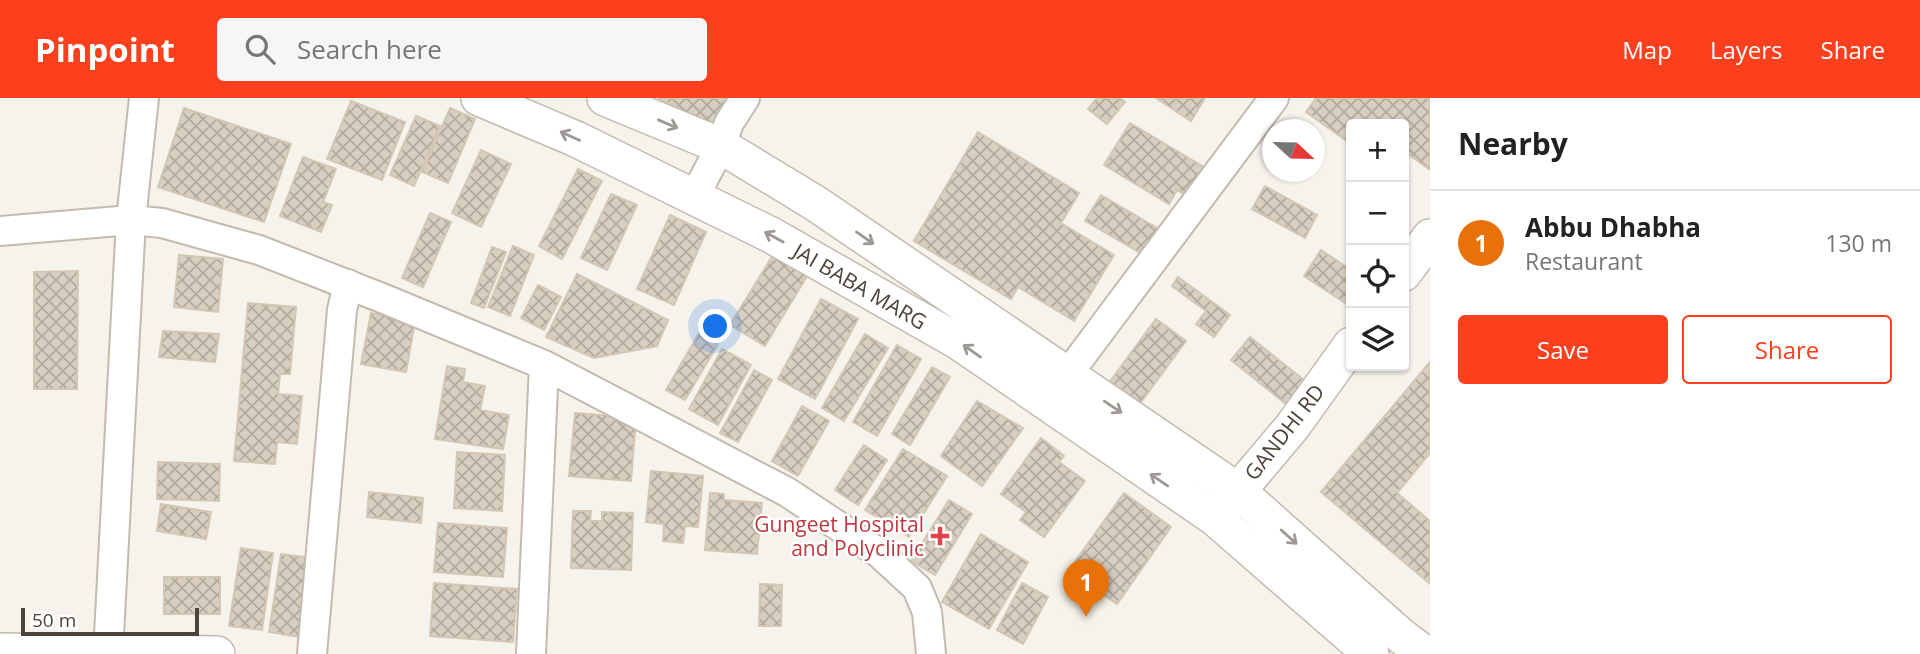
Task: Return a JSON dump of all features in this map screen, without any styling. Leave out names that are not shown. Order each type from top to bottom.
[{"type":"street","points":[[108,653],[131,220],[144,98]]},
{"type":"street","name":"JAI BABA MARG","points":[[480,98],[576,139],[771,235],[959,342],[1215,518],[1371,654]]},
{"type":"street","name":"JAI BABA MARG","points":[[605,98],[721,146],[815,203],[1238,491],[1401,636],[1425,654]]},
{"type":"street","points":[[694,197],[721,146],[729,122],[745,98]]},
{"type":"street","points":[[1046,403],[1274,98]]},
{"type":"street","points":[[0,231],[131,220],[162,223],[259,250],[544,365],[787,492],[879,553],[917,588],[926,612],[931,654]]},
{"type":"street","points":[[1409,266],[1430,237]]},
{"type":"street","points":[[312,654],[342,310],[348,284]]},
{"type":"street","name":"GANDHI RD","points":[[1215,518],[1292,427],[1346,352]]},
{"type":"street","points":[[531,654],[544,365]]},
{"type":"street","points":[[0,650],[217,654]]},
{"type":"building","points":[[658,98],[731,98],[715,128]]},
{"type":"building","points":[[1097,98],[1120,98],[1125,102],[1107,124],[1088,109]]},
{"type":"building","points":[[1156,98],[1205,98],[1191,121]]},
{"type":"building","points":[[1316,98],[1430,98],[1430,170],[1409,155],[1409,119],[1346,119],[1346,140],[1325,126],[1325,119],[1316,119],[1306,112]]},
{"type":"building","points":[[351,101],[405,122],[382,180],[327,159]]},
{"type":"building","points":[[184,108],[291,144],[264,222],[158,187]]},
{"type":"building","points":[[450,108],[475,119],[448,183],[422,172]]},
{"type":"building","points":[[416,116],[440,126],[414,186],[390,175]]},
{"type":"building","points":[[1130,123],[1209,170],[1192,199],[1177,190],[1169,204],[1104,165]]},
{"type":"building","points":[[978,132],[1079,193],[1061,223],[1114,255],[1074,321],[1018,287],[1011,299],[914,241]]},
{"type":"building","points":[[481,150],[511,164],[481,227],[452,213]]},
{"type":"building","points":[[303,157],[336,169],[323,202],[332,205],[321,232],[280,216]]},
{"type":"building","points":[[578,169],[602,181],[562,259],[539,246]]},
{"type":"building","points":[[1265,186],[1317,215],[1305,238],[1252,209]]},
{"type":"building","points":[[611,194],[637,205],[607,270],[581,258]]},
{"type":"building","points":[[1101,195],[1159,229],[1144,255],[1085,221]]},
{"type":"building","points":[[430,213],[451,222],[423,287],[402,278]]},
{"type":"building","points":[[670,215],[706,232],[674,305],[637,289]]},
{"type":"building","points":[[513,246],[534,255],[510,316],[488,307]]},
{"type":"building","points":[[492,247],[506,252],[484,308],[471,303]]},
{"type":"building","points":[[1321,250],[1346,267],[1346,304],[1304,276]]},
{"type":"building","points":[[179,255],[223,259],[218,312],[174,307]]},
{"type":"building","points":[[773,255],[807,276],[765,346],[730,325]]},
{"type":"building","points":[[78,271],[77,389],[34,389],[34,272]]},
{"type":"building","points":[[577,274],[668,320],[657,346],[594,358],[546,337]]},
{"type":"building","points":[[1178,277],[1230,315],[1214,337],[1196,324],[1206,311],[1172,286]]},
{"type":"building","points":[[538,285],[561,297],[544,330],[521,318]]},
{"type":"building","points":[[821,299],[858,319],[815,399],[778,379]]},
{"type":"building","points":[[248,303],[296,307],[290,374],[280,374],[278,394],[302,396],[297,444],[277,442],[275,464],[234,461]]},
{"type":"building","points":[[371,313],[412,320],[411,326],[414,327],[406,372],[361,364]]},
{"type":"building","points":[[1156,319],[1186,341],[1130,417],[1100,395]]},
{"type":"building","points":[[163,331],[219,334],[215,362],[159,357]]},
{"type":"building","points":[[699,333],[718,344],[685,400],[666,390]]},
{"type":"building","points":[[865,334],[888,348],[844,421],[822,408]]},
{"type":"building","points":[[1250,337],[1305,381],[1286,404],[1231,360]]},
{"type":"building","points":[[897,345],[921,359],[877,436],[853,422]]},
{"type":"building","points":[[722,349],[751,365],[718,425],[689,409]]},
{"type":"building","points":[[1430,362],[1430,453],[1397,493],[1430,521],[1430,584],[1321,492]]},
{"type":"building","points":[[447,366],[465,369],[463,382],[485,386],[480,410],[509,415],[503,449],[435,439]]},
{"type":"building","points":[[932,367],[950,377],[910,445],[892,434]]},
{"type":"building","points":[[754,370],[772,380],[738,442],[720,433]]},
{"type":"building","points":[[977,401],[1023,428],[982,486],[941,456]]},
{"type":"building","points":[[802,406],[829,421],[798,476],[772,461]]},
{"type":"building","points":[[575,413],[636,418],[631,481],[569,476]]},
{"type":"building","points":[[1041,438],[1064,456],[1059,462],[1085,481],[1044,537],[1020,520],[1026,512],[1001,494]]},
{"type":"building","points":[[864,445],[887,460],[858,505],[835,490]]},
{"type":"building","points":[[903,449],[947,476],[909,537],[865,510]]},
{"type":"building","points":[[457,452],[505,455],[502,511],[454,508]]},
{"type":"building","points":[[158,462],[220,464],[219,501],[157,499]]},
{"type":"building","points":[[651,471],[703,476],[698,527],[685,526],[683,543],[663,541],[664,524],[646,522]]},
{"type":"building","points":[[369,492],[423,498],[421,523],[367,517]]},
{"type":"building","points":[[710,493],[724,494],[724,500],[762,503],[757,554],[705,550]]},
{"type":"building","points":[[1124,493],[1171,527],[1117,604],[1069,570]]},
{"type":"building","points":[[949,500],[972,514],[935,575],[911,561]]},
{"type":"building","points":[[161,504],[211,512],[206,539],[157,531]]},
{"type":"building","points":[[573,511],[591,511],[590,521],[602,521],[602,512],[633,513],[631,570],[571,568]]},
{"type":"building","points":[[438,523],[507,528],[503,577],[434,572]]},
{"type":"building","points":[[981,534],[1028,562],[989,629],[942,602]]},
{"type":"building","points":[[241,548],[273,553],[262,630],[229,626]]},
{"type":"building","points":[[281,554],[312,558],[300,637],[269,632]]},
{"type":"building","points":[[164,577],[220,577],[220,614],[164,614]]},
{"type":"building","points":[[434,583],[517,589],[513,642],[430,636]]},
{"type":"building","points":[[1022,583],[1048,597],[1023,644],[997,630]]},
{"type":"building","points":[[760,584],[782,585],[781,626],[759,626]]},
{"type":"place","name":"Gungeet Hospital and Polyclinic","points":[[940,536]]},
{"type":"place","name":"Abbu Dhabha","points":[[1086,617]]}]
